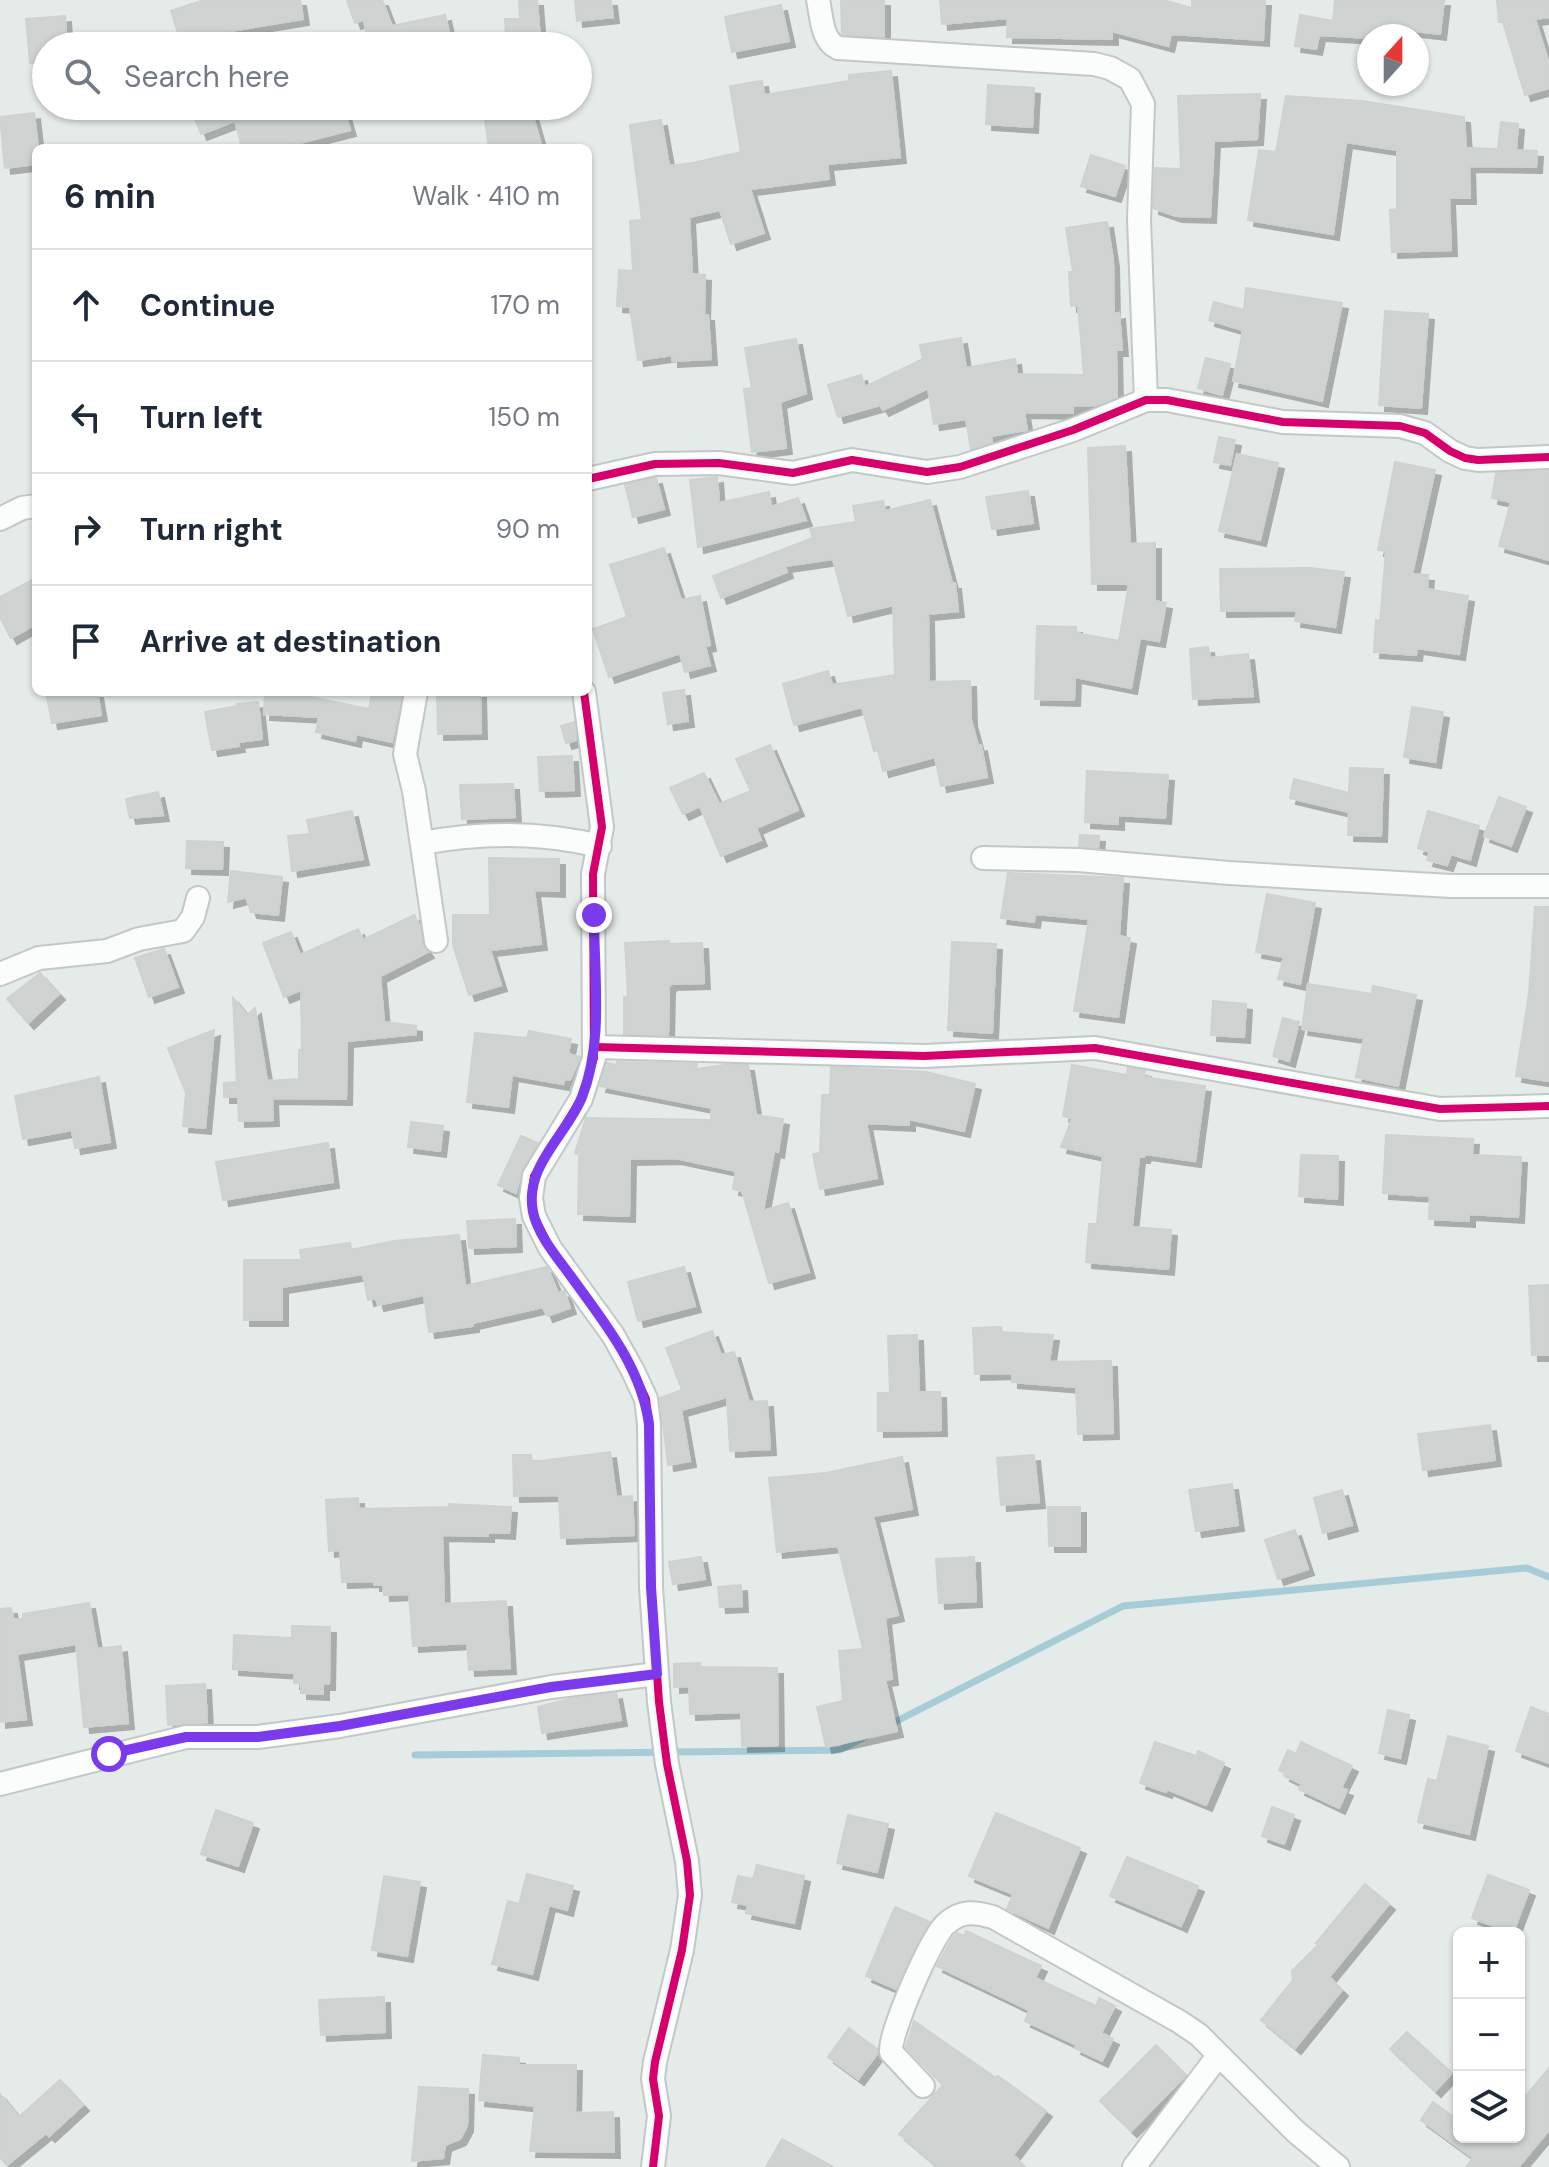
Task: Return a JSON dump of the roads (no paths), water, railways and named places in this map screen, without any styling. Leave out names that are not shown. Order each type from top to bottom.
[{"type":"street","points":[[818,0],[826,38],[838,48],[1094,64],[1110,68],[1130,79],[1143,104],[1139,219],[1146,400]]},
{"type":"street","points":[[592,478],[655,464],[706,463],[793,473],[852,460],[927,472],[960,467],[1073,430],[1146,400],[1184,401],[1283,422],[1400,426],[1425,433],[1450,451],[1478,460],[1549,457]]},
{"type":"street","points":[[0,519],[32,507]]},
{"type":"street","points":[[415,696],[405,754],[414,791],[436,941]]},
{"type":"street","points":[[585,696],[602,811],[600,846],[593,874],[595,1047],[581,1099],[534,1176],[531,1198],[534,1216],[550,1248],[613,1335],[646,1399],[651,1587],[657,1674],[667,1764],[687,1861],[690,1895],[682,1950],[655,2062],[653,2079],[659,2116],[653,2167]]},
{"type":"street","points":[[422,843],[474,834],[568,839],[600,846]]},
{"type":"street","points":[[983,858],[1078,860],[1229,873],[1451,886],[1549,886]]},
{"type":"street","points":[[0,974],[39,958],[69,953],[86,955],[139,939],[183,931],[193,917],[198,898]]},
{"type":"street","points":[[595,1047],[924,1056],[1095,1048],[1440,1109],[1549,1106]]},
{"type":"street","points":[[0,1784],[186,1737],[258,1737],[299,1732],[551,1687],[657,1674]]},
{"type":"street","points":[[923,2086],[891,2052],[894,2034],[932,1941],[945,1923],[974,1912],[993,1917],[1199,2035],[1295,2131],[1338,2167]]},
{"type":"street","points":[[1134,2167],[1218,2056]]},
{"type":"waterway","points":[[887,1726],[1123,1606],[1527,1568],[1549,1577]]},
{"type":"waterway","points":[[415,1755],[840,1750],[869,1735]]}]
